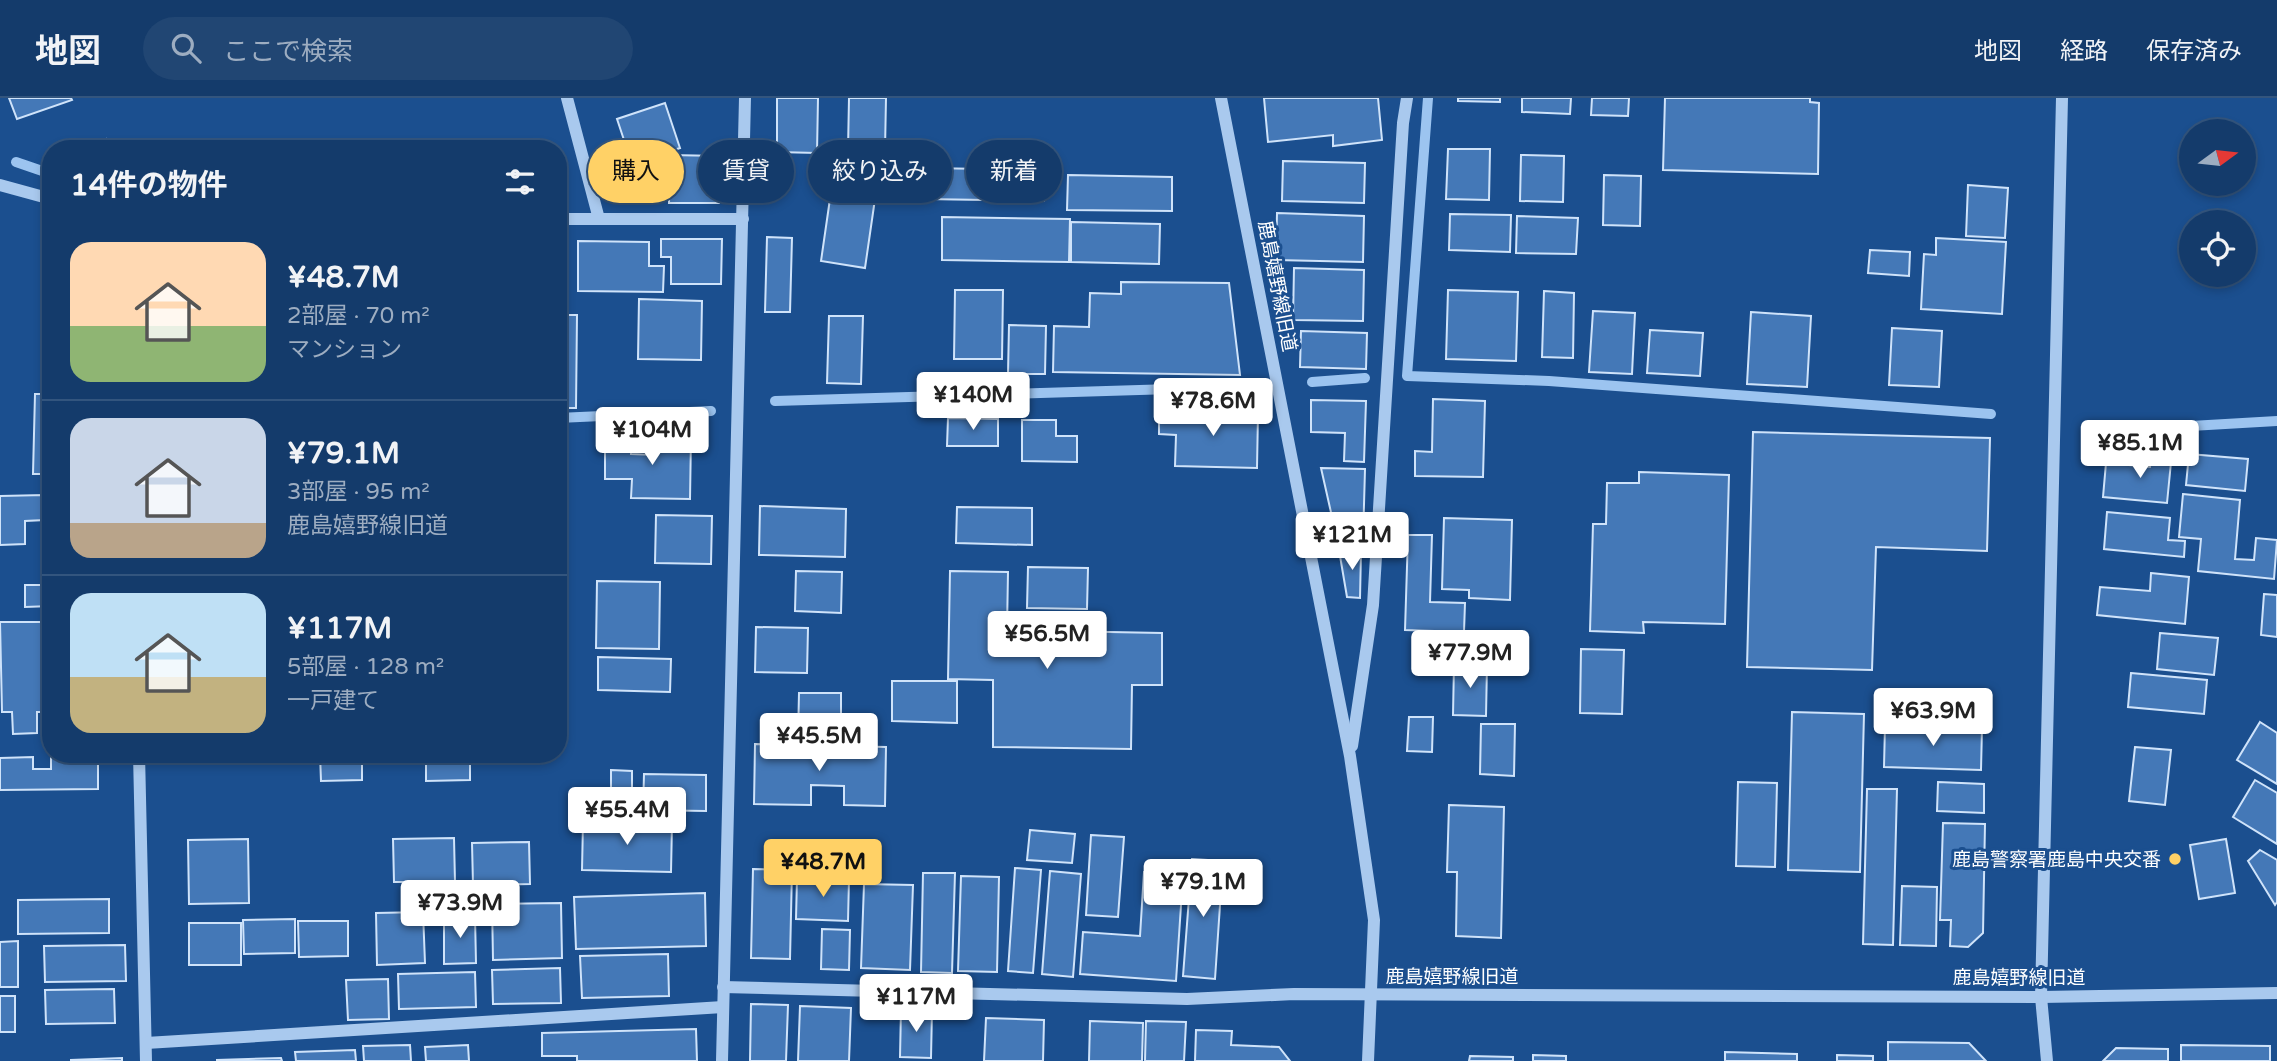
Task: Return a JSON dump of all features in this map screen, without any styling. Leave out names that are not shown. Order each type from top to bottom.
[{"type":"street","points":[[567,98],[599,219]]},
{"type":"street","points":[[722,1061],[745,98]]},
{"type":"street","name":"鹿島嬉野線旧道","points":[[1221,98],[1350,755],[1374,920],[1370,996],[2041,997],[2277,993]]},
{"type":"street","points":[[1350,755],[1373,606],[1403,136],[1408,98]]},
{"type":"street","points":[[2047,1061],[2041,997],[2062,98]]},
{"type":"street","points":[[0,185],[42,197]]},
{"type":"street","points":[[567,219],[743,219]]},
{"type":"street","points":[[139,763],[146,1061]]},
{"type":"street","points":[[723,987],[1187,999],[1294,994],[1370,996],[1368,1061]]},
{"type":"street","points":[[146,1043],[723,1007]]},
{"type":"building","points":[[9,98],[71,98],[72,100],[17,119]]},
{"type":"building","points":[[777,98],[818,98],[817,140],[808,140],[808,153],[794,152],[794,140],[777,140]]},
{"type":"building","points":[[849,98],[886,98],[885,140],[848,140]]},
{"type":"building","points":[[1264,98],[1378,98],[1382,140],[1333,146],[1333,135],[1268,142]]},
{"type":"building","points":[[1458,98],[1500,98],[1500,102],[1458,101]]},
{"type":"building","points":[[1522,98],[1571,98],[1570,114],[1522,112]]},
{"type":"building","points":[[1592,98],[1629,98],[1628,116],[1591,115]]},
{"type":"building","points":[[1665,98],[1810,98],[1810,102],[1819,103],[1818,174],[1663,170]]},
{"type":"building","points":[[665,103],[677,140],[624,140],[617,119]]},
{"type":"building","points":[[1448,149],[1490,149],[1489,200],[1446,199]]},
{"type":"building","points":[[684,155],[698,156],[698,203],[684,203]]},
{"type":"building","points":[[1521,155],[1564,156],[1563,202],[1520,201]]},
{"type":"building","points":[[1283,161],[1365,163],[1364,203],[1282,201]]},
{"type":"building","points":[[952,168],[966,169],[966,200],[952,199]]},
{"type":"building","points":[[1068,175],[1172,177],[1172,211],[1067,210]]},
{"type":"building","points":[[1604,175],[1641,176],[1640,226],[1603,225]]},
{"type":"building","points":[[1968,185],[2008,188],[2005,238],[1966,236]]},
{"type":"building","points":[[829,203],[874,203],[865,268],[821,261]]},
{"type":"building","points":[[1277,213],[1364,216],[1363,262],[1276,260]]},
{"type":"building","points":[[1450,214],[1511,215],[1510,252],[1449,250]]},
{"type":"building","points":[[1517,216],[1578,218],[1576,254],[1516,253]]},
{"type":"building","points":[[942,217],[1070,219],[1069,262],[942,260]]},
{"type":"building","points":[[1071,222],[1160,224],[1159,264],[1071,262]]},
{"type":"building","points":[[767,237],[792,238],[790,312],[765,312]]},
{"type":"building","points":[[1936,238],[2006,242],[2002,314],[1921,309],[1924,254],[1936,255]]},
{"type":"building","points":[[661,239],[722,239],[721,284],[671,284],[671,257],[661,257]]},
{"type":"building","points":[[578,241],[649,242],[649,266],[664,266],[663,292],[578,291]]},
{"type":"building","points":[[1870,250],[1910,252],[1909,276],[1868,273]]},
{"type":"building","points":[[1294,268],[1364,270],[1363,321],[1293,320]]},
{"type":"building","points":[[1121,282],[1229,283],[1240,375],[1053,372],[1054,326],[1089,327],[1090,293],[1121,294]]},
{"type":"building","points":[[955,290],[1003,290],[1002,359],[954,359]]},
{"type":"building","points":[[1448,290],[1518,292],[1516,361],[1446,359]]},
{"type":"building","points":[[1544,291],[1574,293],[1573,358],[1542,357]]},
{"type":"building","points":[[639,299],[702,301],[701,360],[638,359]]},
{"type":"building","points":[[1593,311],[1635,313],[1632,374],[1589,372]]},
{"type":"building","points":[[1751,312],[1811,316],[1807,387],[1747,384]]},
{"type":"building","points":[[567,315],[577,315],[576,408],[567,408]]},
{"type":"building","points":[[829,316],[863,316],[861,384],[827,383]]},
{"type":"building","points":[[1009,325],[1046,326],[1045,374],[1008,374]]},
{"type":"building","points":[[1892,328],[1942,331],[1939,387],[1889,385]]},
{"type":"building","points":[[1650,330],[1703,333],[1700,376],[1647,373]]},
{"type":"building","points":[[1301,331],[1367,333],[1366,369],[1300,367]]},
{"type":"building","points":[[35,394],[42,394],[42,474],[33,474]]},
{"type":"building","points":[[1433,399],[1485,401],[1483,477],[1415,476],[1415,451],[1432,452]]},
{"type":"building","points":[[1311,400],[1366,401],[1364,462],[1344,461],[1345,433],[1311,432]]},
{"type":"building","points":[[1159,411],[1258,413],[1257,468],[1175,466],[1176,435],[1159,434]]},
{"type":"building","points":[[948,418],[998,419],[998,446],[947,446]]},
{"type":"building","points":[[1022,420],[1056,420],[1056,436],[1077,436],[1077,462],[1022,461]]},
{"type":"building","points":[[1753,432],[1990,438],[1987,551],[1876,547],[1872,670],[1747,667]]},
{"type":"building","points":[[605,435],[632,435],[631,454],[656,455],[656,435],[691,436],[690,499],[631,498],[632,479],[605,479]]},
{"type":"building","points":[[2152,450],[2172,452],[2167,503],[2103,497],[2106,463],[2150,467]]},
{"type":"building","points":[[2189,454],[2248,459],[2245,491],[2186,485]]},
{"type":"building","points":[[1321,468],[1365,469],[1363,540],[1337,539]]},
{"type":"building","points":[[1639,472],[1729,475],[1725,624],[1643,622],[1644,633],[1590,631],[1593,524],[1606,524],[1607,483],[1639,483]]},
{"type":"building","points":[[2183,494],[2240,500],[2235,559],[2254,560],[2256,538],[2277,540],[2274,579],[2198,571],[2201,539],[2179,537]]},
{"type":"building","points":[[42,495],[42,520],[25,521],[25,544],[0,545],[0,496]]},
{"type":"building","points":[[760,506],[846,509],[845,557],[759,555]]},
{"type":"building","points":[[957,507],[1032,508],[1032,545],[956,543]]},
{"type":"building","points":[[2107,512],[2170,518],[2168,540],[2185,541],[2184,557],[2104,549]]},
{"type":"building","points":[[656,515],[712,516],[711,564],[655,563]]},
{"type":"building","points":[[1444,518],[1512,520],[1510,600],[1469,598],[1469,590],[1442,589]]},
{"type":"building","points":[[1408,535],[1432,535],[1430,602],[1465,603],[1464,632],[1405,630]]},
{"type":"building","points":[[1339,550],[1361,551],[1360,598],[1347,597]]},
{"type":"building","points":[[1028,567],[1088,568],[1087,609],[1027,608]]},
{"type":"building","points":[[796,571],[842,572],[841,613],[795,611]]},
{"type":"building","points":[[950,571],[1008,572],[1007,630],[1162,633],[1162,685],[1132,685],[1131,749],[993,747],[993,680],[948,679]]},
{"type":"building","points":[[2151,573],[2189,577],[2185,624],[2097,615],[2100,587],[2150,591]]},
{"type":"building","points":[[597,581],[660,582],[659,649],[596,648]]},
{"type":"building","points":[[25,585],[42,585],[42,606],[25,607]]},
{"type":"building","points":[[2264,594],[2277,595],[2277,637],[2261,635]]},
{"type":"building","points":[[0,622],[42,622],[42,712],[37,712],[37,733],[13,734],[12,712],[2,712]]},
{"type":"building","points":[[756,627],[808,628],[807,673],[755,672]]},
{"type":"building","points":[[2160,633],[2218,638],[2214,675],[2157,669]]},
{"type":"building","points":[[1581,649],[1624,650],[1622,714],[1580,713]]},
{"type":"building","points":[[598,657],[671,659],[670,692],[598,690]]},
{"type":"building","points":[[1454,664],[1487,665],[1486,716],[1453,715]]},
{"type":"building","points":[[2131,673],[2207,680],[2204,714],[2128,707]]},
{"type":"building","points":[[892,681],[957,681],[957,723],[892,721]]},
{"type":"building","points":[[799,693],[841,693],[841,738],[798,737]]},
{"type":"building","points":[[1792,712],[1864,714],[1860,872],[1788,870]]},
{"type":"building","points":[[1409,717],[1433,717],[1432,752],[1407,751]]},
{"type":"building","points":[[2260,722],[2277,733],[2277,784],[2237,760]]},
{"type":"building","points":[[1481,724],[1515,724],[1514,776],[1480,774]]},
{"type":"building","points":[[1885,725],[1982,728],[1981,770],[1884,767]]},
{"type":"building","points":[[755,744],[886,747],[885,806],[844,805],[844,786],[811,785],[811,805],[754,804]]},
{"type":"building","points":[[2135,747],[2171,750],[2165,805],[2129,801]]},
{"type":"building","points":[[33,757],[33,769],[51,769],[51,763],[98,763],[98,789],[0,790],[0,758]]},
{"type":"building","points":[[320,763],[362,763],[362,780],[321,781]]},
{"type":"building","points":[[426,763],[470,763],[470,780],[426,781]]},
{"type":"building","points":[[611,770],[632,771],[632,799],[611,798]]},
{"type":"building","points":[[644,774],[706,775],[706,811],[643,810]]},
{"type":"building","points":[[2255,780],[2277,793],[2277,844],[2233,817]]},
{"type":"building","points":[[1738,782],[1777,783],[1775,867],[1736,866]]},
{"type":"building","points":[[1938,782],[1984,784],[1984,813],[1937,811]]},
{"type":"building","points":[[1867,789],[1897,789],[1893,945],[1863,944]]},
{"type":"building","points":[[1449,805],[1504,807],[1501,938],[1456,936],[1457,872],[1447,872]]},
{"type":"building","points":[[583,822],[672,824],[671,872],[582,870]]},
{"type":"building","points":[[1943,823],[1985,824],[1983,933],[1968,947],[1950,946],[1951,920],[1940,920]]},
{"type":"building","points":[[1030,830],[1075,834],[1072,863],[1027,860]]},
{"type":"building","points":[[1091,835],[1124,837],[1118,917],[1086,915]]},
{"type":"building","points":[[454,838],[455,882],[394,882],[393,839]]},
{"type":"building","points":[[248,839],[249,903],[189,904],[188,840]]},
{"type":"building","points":[[2226,839],[2235,893],[2199,899],[2190,845]]},
{"type":"building","points":[[529,842],[530,884],[473,885],[472,843]]},
{"type":"building","points":[[2260,850],[2277,860],[2275,905],[2248,861]]},
{"type":"building","points":[[1192,859],[1223,861],[1215,979],[1183,976]]},
{"type":"building","points":[[1015,868],[1041,870],[1033,973],[1008,971]]},
{"type":"building","points":[[753,869],[792,870],[790,959],[751,958]]},
{"type":"building","points":[[1050,871],[1081,874],[1073,977],[1042,974]]},
{"type":"building","points":[[1144,872],[1183,875],[1176,981],[1080,974],[1083,932],[1140,936]]},
{"type":"building","points":[[923,873],[955,873],[952,973],[921,972]]},
{"type":"building","points":[[961,876],[999,877],[997,972],[958,971]]},
{"type":"building","points":[[797,878],[849,879],[848,921],[796,919]]},
{"type":"building","points":[[864,884],[913,885],[910,970],[861,968]]},
{"type":"building","points":[[1902,886],[1937,887],[1936,946],[1900,945]]},
{"type":"building","points":[[705,893],[706,946],[576,949],[574,897]]},
{"type":"building","points":[[109,899],[109,933],[18,934],[18,900]]},
{"type":"building","points":[[561,903],[562,958],[493,960],[492,904]]},
{"type":"building","points":[[423,912],[425,963],[377,965],[376,913]]},
{"type":"building","points":[[444,916],[475,916],[476,963],[444,964]]},
{"type":"building","points":[[295,919],[295,953],[244,954],[243,920]]},
{"type":"building","points":[[298,921],[348,921],[348,956],[299,957]]},
{"type":"building","points":[[189,923],[241,923],[241,965],[189,965]]},
{"type":"building","points":[[822,929],[850,930],[849,970],[821,969]]},
{"type":"building","points":[[18,941],[18,987],[0,987],[0,942]]},
{"type":"building","points":[[125,945],[126,981],[45,982],[44,946]]},
{"type":"building","points":[[668,954],[669,996],[582,998],[580,956]]},
{"type":"building","points":[[560,968],[561,1003],[493,1004],[492,970]]},
{"type":"building","points":[[475,972],[476,1007],[399,1009],[398,974]]},
{"type":"building","points":[[388,979],[389,1019],[348,1020],[346,980]]},
{"type":"building","points":[[114,989],[115,1023],[46,1024],[45,990]]},
{"type":"building","points":[[0,996],[15,996],[15,1032],[0,1032]]},
{"type":"building","points":[[751,1004],[788,1005],[786,1061],[750,1061]]},
{"type":"building","points":[[800,1006],[851,1008],[849,1061],[798,1061]]},
{"type":"building","points":[[901,1009],[932,1010],[931,1058],[900,1057]]},
{"type":"building","points":[[986,1018],[1044,1020],[1043,1061],[984,1061]]},
{"type":"building","points":[[1090,1021],[1143,1023],[1142,1061],[1089,1061]]},
{"type":"building","points":[[1146,1021],[1186,1022],[1184,1061],[1145,1061]]},
{"type":"building","points":[[696,1029],[697,1061],[577,1061],[577,1056],[542,1056],[542,1033]]},
{"type":"building","points":[[1196,1030],[1232,1031],[1231,1045],[1279,1047],[1290,1061],[1195,1061]]},
{"type":"building","points":[[1888,1042],[1969,1043],[1986,1061],[1888,1061]]},
{"type":"building","points":[[410,1045],[411,1061],[364,1061],[363,1046]]},
{"type":"building","points":[[468,1045],[469,1061],[426,1061],[425,1047]]},
{"type":"building","points":[[2181,1045],[2270,1046],[2270,1061],[2181,1061]]},
{"type":"building","points":[[2116,1048],[2168,1049],[2168,1061],[2103,1061]]},
{"type":"building","points":[[355,1050],[356,1061],[296,1061],[295,1052]]},
{"type":"building","points":[[1725,1052],[1797,1054],[1797,1061],[1725,1061]]},
{"type":"building","points":[[1533,1055],[1566,1056],[1566,1061],[1533,1061]]},
{"type":"building","points":[[1837,1055],[1873,1056],[1873,1061],[1837,1061]]},
{"type":"building","points":[[1470,1056],[1513,1057],[1513,1061],[1469,1061]]},
{"type":"building","points":[[122,1058],[122,1061],[71,1061],[71,1060]]},
{"type":"building","points":[[281,1058],[282,1061],[217,1061],[217,1060]]},
{"type":"waterway","points":[[1428,98],[1407,376],[1549,381],[1991,414]]},
{"type":"waterway","points":[[16,162],[42,171]]},
{"type":"waterway","points":[[1312,382],[1365,378]]},
{"type":"waterway","points":[[775,401],[1238,387]]},
{"type":"waterway","points":[[567,418],[711,411]]},
{"type":"waterway","points":[[2122,430],[2277,421]]},
{"type":"place","name":"鹿島警察署鹿島中央交番","points":[[2175,859]]}]
